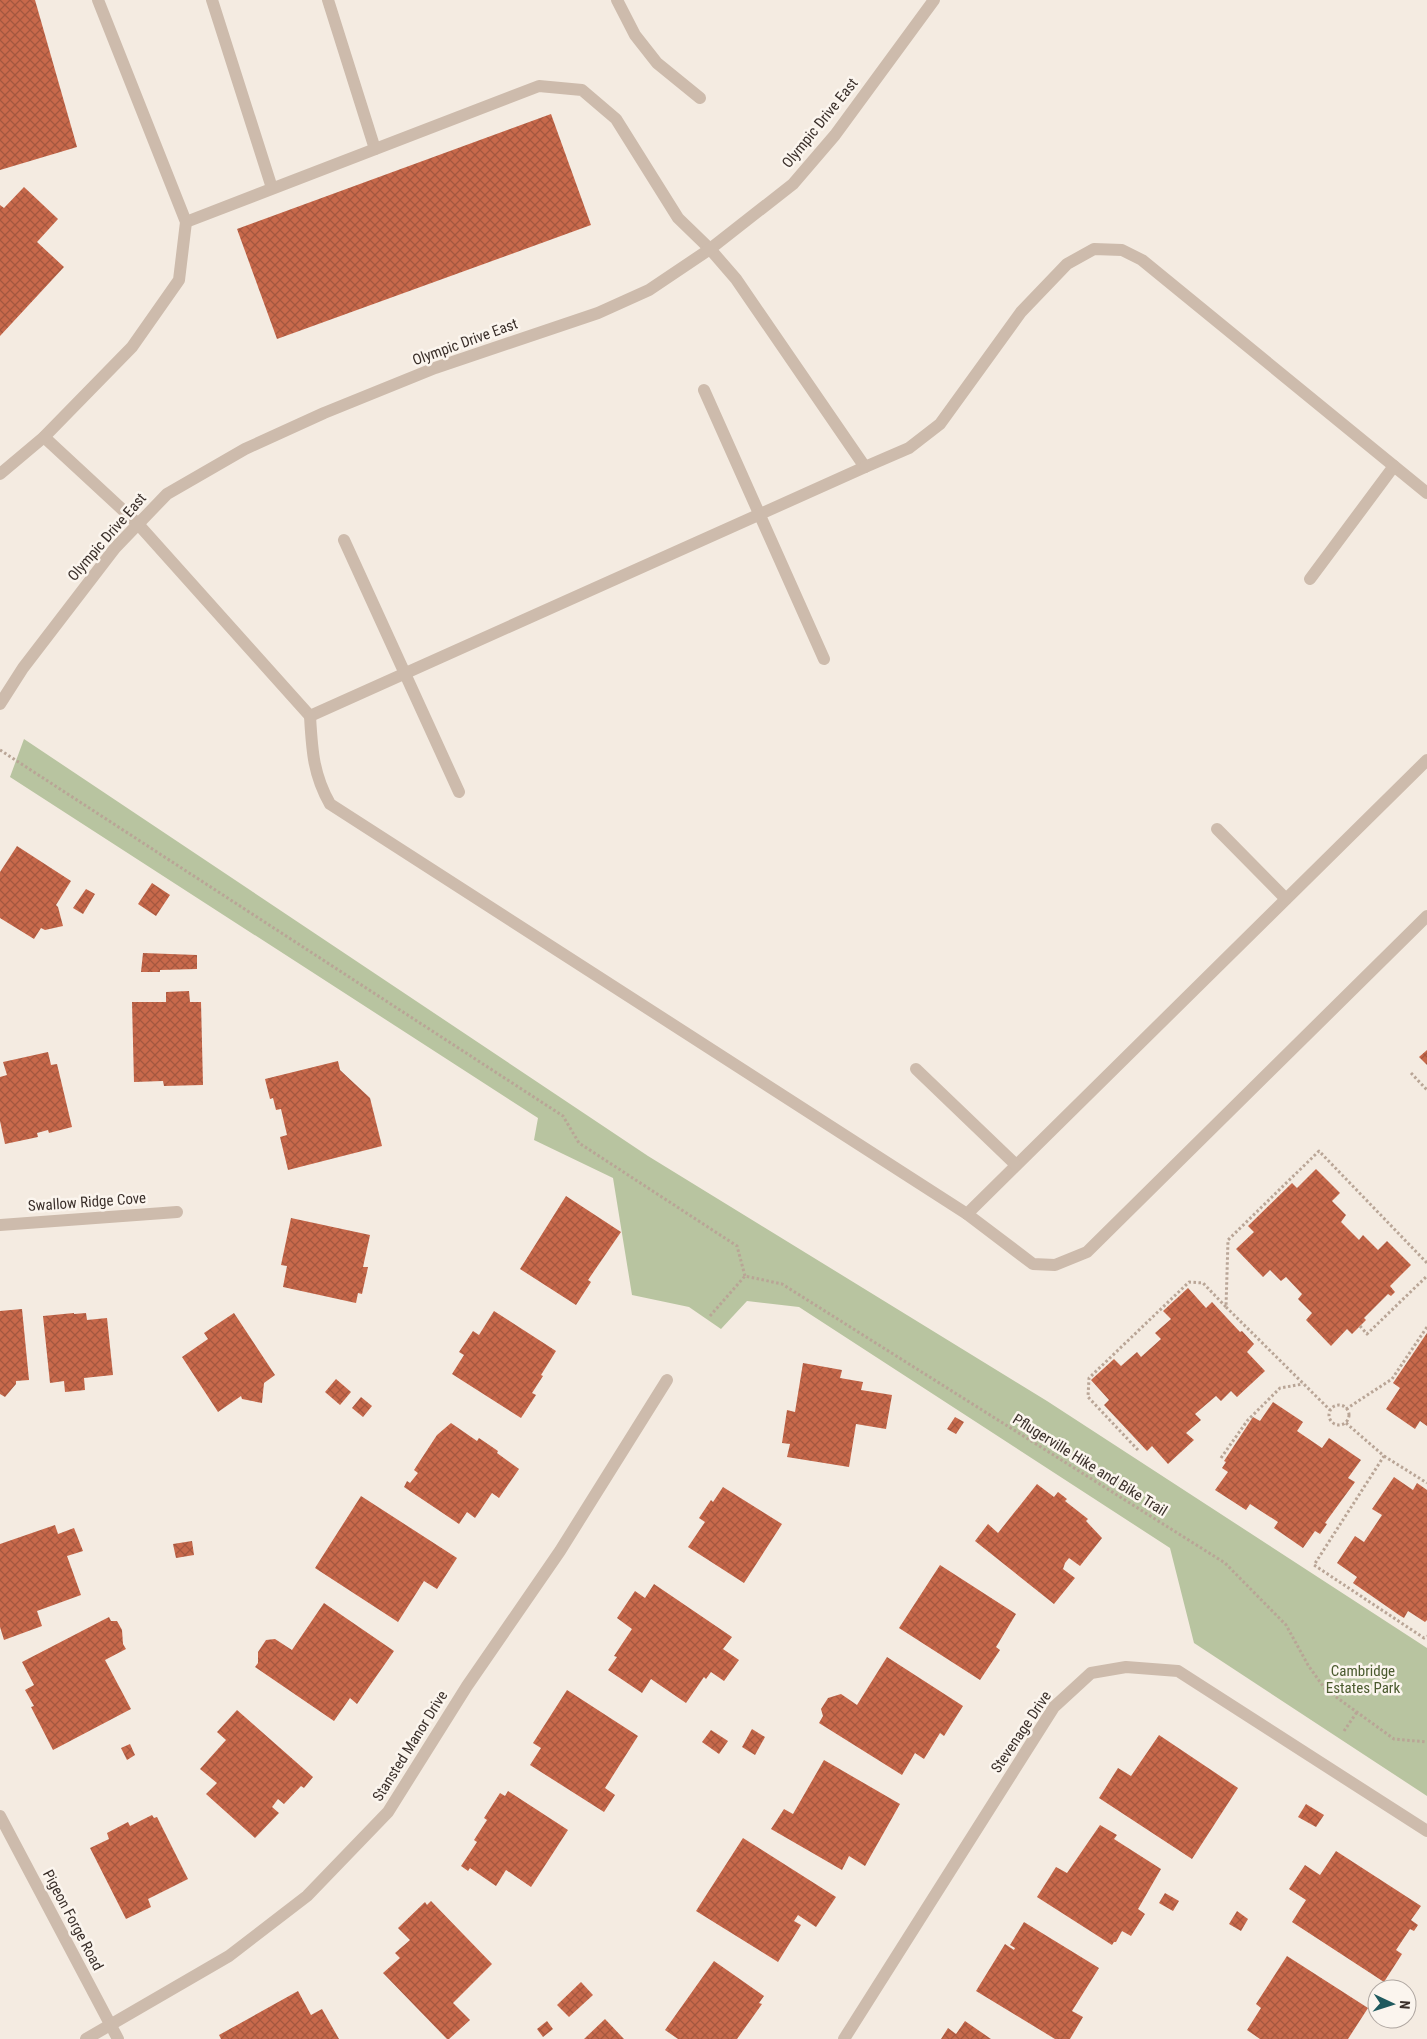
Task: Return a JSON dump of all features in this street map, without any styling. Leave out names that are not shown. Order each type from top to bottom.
[{"type":"street","points":[[0,474],[44,437],[132,347],[179,280],[186,222],[98,0]]},
{"type":"street","points":[[212,0],[272,188]]},
{"type":"street","points":[[328,0],[375,149]]},
{"type":"street","points":[[617,0],[634,35],[657,64],[700,98]]},
{"type":"street","name":"Olympic Drive East","points":[[0,704],[23,668],[72,602],[115,548],[166,494],[245,449],[324,413],[436,368],[606,309],[649,290],[710,249],[793,184],[835,135],[934,0]]},
{"type":"street","points":[[186,222],[539,86],[582,90],[616,119],[678,218],[710,249],[736,280],[865,467]]},
{"type":"street","points":[[310,716],[909,448],[940,424],[1021,312],[1067,264],[1094,249],[1122,250],[1142,260],[1427,492]]},
{"type":"street","points":[[704,390],[824,659]]},
{"type":"street","points":[[44,437],[138,524],[310,716],[312,754],[320,786],[330,804],[967,1214],[1033,1264],[1055,1265],[1087,1252],[1427,916]]},
{"type":"street","points":[[1310,579],[1394,466]]},
{"type":"street","points":[[344,540],[459,792]]},
{"type":"street","points":[[967,1214],[1427,760]]},
{"type":"street","points":[[1217,829],[1286,899]]},
{"type":"street","points":[[916,1068],[1016,1165]]},
{"type":"street","name":"Swallow Ridge Cove","points":[[0,1225],[177,1212]]},
{"type":"street","name":"Stansted Manor Drive","points":[[86,2039],[237,1950],[307,1896],[388,1812],[467,1686],[560,1550],[667,1380]]},
{"type":"street","name":"Stevenage Drive","points":[[844,2039],[1054,1706],[1091,1672],[1126,1667],[1178,1671],[1427,1831]]},
{"type":"street","name":"Pigeon Forge Road","points":[[0,1816],[118,2039]]},
{"type":"path","points":[[0,750],[563,1116],[579,1143],[737,1246],[745,1276],[710,1316]]},
{"type":"path","points":[[1411,1073],[1427,1090]]},
{"type":"path","points":[[1226,1307],[1228,1240],[1319,1151],[1427,1263]]},
{"type":"path","name":"Pflugerville Hike and Bike Trail","points":[[745,1276],[782,1284],[1225,1562],[1286,1625],[1308,1665],[1325,1689],[1394,1739],[1427,1742]]},
{"type":"path","points":[[1360,1326],[1367,1334],[1427,1276]]},
{"type":"path","points":[[1138,1450],[1088,1396],[1089,1378],[1189,1282],[1203,1283],[1330,1410]]},
{"type":"path","points":[[1346,1409],[1392,1379],[1427,1327]]},
{"type":"path","points":[[1221,1458],[1247,1421],[1280,1388],[1304,1384]]},
{"type":"path","points":[[1339,1405],[1346,1409],[1349,1414],[1346,1423],[1340,1426],[1334,1424],[1329,1419],[1330,1410],[1339,1405]]},
{"type":"path","points":[[1346,1423],[1384,1456],[1427,1483]]},
{"type":"path","points":[[1384,1456],[1314,1565],[1424,1638],[1427,1636]]},
{"type":"path","points":[[1344,1731],[1357,1712]]},
{"type":"green space","name":"Cambridge Estates Park","points":[[24,739],[648,1156],[1047,1401],[1427,1648],[1427,1796],[1194,1643],[1170,1548],[799,1307],[747,1301],[721,1329],[689,1307],[632,1295],[613,1178],[534,1140],[538,1118],[10,777]]},
{"type":"building","points":[[0,0],[35,0],[77,147],[0,170]]},
{"type":"building","points":[[551,114],[591,225],[277,339],[237,229]]},
{"type":"building","points":[[24,187],[58,219],[37,242],[64,267],[0,336],[0,205],[4,208]]},
{"type":"building","points":[[17,846],[71,881],[56,905],[63,926],[45,930],[41,928],[34,939],[0,918],[0,872]]},
{"type":"building","points":[[152,883],[170,895],[156,916],[138,904]]},
{"type":"building","points":[[86,889],[95,894],[83,914],[73,908]]},
{"type":"building","points":[[143,953],[197,955],[197,969],[141,972]]},
{"type":"building","points":[[189,991],[190,1002],[201,1002],[203,1085],[164,1086],[163,1081],[134,1082],[132,1002],[166,1002],[166,992]]},
{"type":"building","points":[[1427,1050],[1427,1065],[1419,1057]]},
{"type":"building","points":[[48,1052],[51,1065],[57,1064],[72,1127],[49,1133],[48,1130],[37,1133],[38,1137],[5,1144],[0,1121],[0,1077],[7,1075],[3,1062]]},
{"type":"building","points":[[338,1061],[340,1070],[370,1098],[382,1146],[288,1170],[280,1137],[287,1135],[281,1109],[276,1110],[273,1098],[270,1099],[265,1079]]},
{"type":"building","points":[[1316,1169],[1340,1193],[1332,1201],[1346,1215],[1341,1222],[1359,1240],[1363,1235],[1378,1250],[1387,1241],[1411,1265],[1390,1286],[1395,1292],[1391,1296],[1388,1294],[1364,1318],[1366,1320],[1352,1334],[1347,1329],[1331,1346],[1306,1320],[1312,1313],[1298,1299],[1302,1294],[1286,1277],[1281,1281],[1270,1270],[1263,1277],[1236,1249],[1254,1232],[1248,1226],[1292,1183],[1297,1188]]},
{"type":"building","points":[[566,1196],[621,1232],[588,1280],[591,1282],[576,1305],[520,1269]]},
{"type":"building","points":[[291,1218],[370,1235],[363,1267],[368,1267],[362,1294],[358,1293],[356,1303],[283,1287],[287,1266],[281,1265]]},
{"type":"building","points":[[1188,1288],[1206,1308],[1212,1302],[1240,1332],[1242,1331],[1254,1344],[1247,1352],[1265,1371],[1237,1397],[1231,1391],[1221,1401],[1216,1396],[1195,1414],[1201,1420],[1186,1433],[1194,1440],[1168,1464],[1152,1446],[1147,1451],[1104,1405],[1109,1400],[1091,1380],[1114,1359],[1121,1366],[1137,1352],[1141,1357],[1161,1339],[1155,1333],[1171,1319],[1163,1311]]},
{"type":"building","points":[[22,1309],[29,1380],[16,1381],[16,1384],[5,1397],[0,1394],[0,1311]]},
{"type":"building","points":[[494,1311],[556,1351],[532,1393],[536,1395],[521,1418],[452,1374],[464,1355],[459,1352],[473,1331],[479,1335]]},
{"type":"building","points":[[86,1313],[87,1320],[107,1318],[113,1375],[84,1378],[85,1390],[65,1392],[64,1381],[50,1383],[43,1316]]},
{"type":"building","points":[[234,1313],[275,1375],[264,1383],[262,1403],[242,1399],[241,1396],[218,1412],[182,1357],[208,1339],[204,1333]]},
{"type":"building","points":[[1427,1333],[1427,1426],[1420,1421],[1415,1429],[1386,1409],[1400,1388],[1393,1383]]},
{"type":"building","points":[[803,1363],[842,1370],[840,1378],[863,1382],[861,1390],[892,1395],[886,1429],[856,1424],[849,1467],[787,1457],[790,1444],[782,1443],[787,1410],[795,1412]]},
{"type":"building","points":[[336,1379],[351,1392],[340,1405],[325,1392]]},
{"type":"building","points":[[361,1397],[372,1406],[363,1417],[352,1408]]},
{"type":"building","points":[[1273,1402],[1303,1422],[1297,1431],[1322,1448],[1329,1438],[1361,1460],[1348,1478],[1355,1482],[1325,1523],[1327,1524],[1320,1534],[1315,1531],[1303,1548],[1274,1528],[1278,1522],[1250,1504],[1246,1510],[1215,1490],[1228,1472],[1222,1468],[1226,1462],[1224,1461],[1253,1417],[1260,1421]]},
{"type":"building","points":[[955,1417],[964,1422],[956,1434],[947,1429]]},
{"type":"building","points":[[451,1423],[477,1441],[479,1438],[519,1469],[499,1498],[492,1493],[475,1518],[467,1512],[459,1524],[404,1487],[407,1481],[410,1483],[418,1473],[414,1470],[437,1435]]},
{"type":"building","points":[[1394,1477],[1413,1490],[1417,1483],[1427,1490],[1427,1620],[1425,1622],[1408,1611],[1404,1618],[1399,1615],[1353,1583],[1357,1577],[1337,1563],[1355,1536],[1364,1542],[1382,1515],[1372,1509]]},
{"type":"building","points":[[1037,1484],[1054,1497],[1058,1492],[1067,1499],[1065,1501],[1088,1519],[1086,1521],[1102,1538],[1080,1566],[1069,1558],[1065,1563],[1063,1569],[1075,1578],[1054,1604],[975,1541],[988,1524],[998,1533]]},
{"type":"building","points":[[723,1487],[782,1524],[744,1583],[688,1547],[705,1522],[699,1518],[711,1500],[713,1502]]},
{"type":"building","points":[[361,1496],[457,1558],[437,1589],[424,1581],[398,1622],[315,1568]]},
{"type":"building","points":[[55,1525],[58,1534],[74,1528],[83,1551],[67,1556],[81,1595],[37,1611],[42,1626],[4,1640],[0,1627],[0,1544]]},
{"type":"building","points":[[192,1541],[194,1555],[176,1558],[173,1544]]},
{"type":"building","points":[[940,1565],[1016,1614],[996,1647],[1000,1650],[980,1680],[899,1628]]},
{"type":"building","points":[[654,1584],[732,1637],[723,1649],[739,1660],[724,1681],[711,1672],[706,1679],[704,1677],[686,1703],[651,1679],[642,1693],[608,1670],[617,1657],[614,1656],[632,1629],[617,1618],[635,1591],[645,1598]]},
{"type":"building","points":[[324,1603],[394,1651],[357,1704],[350,1698],[334,1721],[255,1667],[258,1663],[258,1652],[266,1640],[275,1639],[292,1650]]},
{"type":"building","points":[[109,1617],[111,1621],[117,1621],[122,1630],[123,1644],[126,1649],[105,1660],[131,1709],[53,1750],[31,1707],[34,1706],[25,1690],[34,1685],[22,1662]]},
{"type":"building","points":[[887,1657],[963,1706],[944,1736],[940,1733],[924,1759],[915,1753],[902,1775],[819,1723],[823,1716],[821,1709],[828,1698],[841,1694],[857,1705]]},
{"type":"building","points":[[567,1690],[638,1736],[605,1788],[615,1795],[604,1812],[530,1765],[541,1748],[533,1743]]},
{"type":"building","points":[[237,1710],[313,1777],[304,1788],[301,1786],[284,1804],[278,1799],[272,1807],[279,1813],[255,1838],[206,1794],[217,1783],[200,1769],[226,1740],[217,1732]]},
{"type":"building","points":[[752,1729],[765,1737],[755,1755],[742,1747]]},
{"type":"building","points":[[711,1730],[728,1741],[719,1754],[702,1742]]},
{"type":"building","points":[[1159,1735],[1238,1788],[1192,1859],[1099,1798],[1118,1768],[1131,1776]]},
{"type":"building","points":[[130,1744],[135,1755],[127,1760],[121,1748]]},
{"type":"building","points":[[824,1760],[900,1804],[865,1866],[849,1856],[842,1870],[771,1829],[784,1809],[793,1814]]},
{"type":"building","points":[[508,1791],[568,1830],[531,1887],[506,1870],[496,1886],[470,1868],[468,1871],[461,1866],[477,1842],[474,1840],[487,1820],[484,1818],[500,1793],[505,1796]]},
{"type":"building","points":[[1306,1804],[1324,1815],[1316,1827],[1298,1817]]},
{"type":"building","points":[[152,1815],[154,1818],[157,1817],[188,1879],[148,1899],[151,1907],[126,1919],[90,1848],[109,1839],[107,1833],[128,1822],[130,1826]]},
{"type":"building","points":[[1100,1825],[1117,1835],[1114,1839],[1161,1869],[1138,1909],[1145,1914],[1131,1936],[1122,1931],[1116,1942],[1112,1945],[1037,1897],[1056,1867],[1067,1873]]},
{"type":"building","points":[[743,1838],[836,1897],[816,1927],[798,1915],[794,1921],[801,1925],[778,1962],[696,1911]]},
{"type":"building","points":[[1336,1851],[1421,1906],[1411,1920],[1418,1925],[1414,1931],[1410,1929],[1396,1950],[1402,1954],[1386,1979],[1379,1979],[1292,1922],[1306,1900],[1289,1889],[1305,1865],[1320,1875]]},
{"type":"building","points":[[1165,1893],[1179,1901],[1173,1911],[1159,1903]]},
{"type":"building","points":[[431,1901],[492,1964],[453,2003],[470,2020],[449,2039],[383,1973],[400,1958],[395,1953],[410,1940],[398,1928],[425,1902],[427,1905]]},
{"type":"building","points":[[1237,1911],[1248,1919],[1241,1931],[1229,1924]]},
{"type":"building","points":[[1024,1922],[1099,1968],[1072,2011],[1083,2017],[1070,2039],[1055,2039],[976,1991],[1005,1944],[1014,1950],[1015,1948],[1010,1945]]},
{"type":"building","points":[[1287,1956],[1367,2007],[1367,2010],[1348,2039],[1260,2039],[1247,2030],[1261,2008],[1256,2004]]},
{"type":"building","points":[[714,1961],[764,1996],[759,2003],[762,2004],[737,2039],[678,2039],[665,2030]]},
{"type":"building","points":[[581,1982],[593,1995],[569,2017],[557,2005]]},
{"type":"building","points":[[298,1991],[311,2015],[322,2009],[339,2039],[221,2039],[219,2035]]},
{"type":"building","points":[[605,2019],[624,2039],[584,2039]]},
{"type":"building","points":[[547,2021],[553,2029],[543,2037],[537,2029]]},
{"type":"building","points":[[965,2021],[991,2039],[941,2039],[948,2028],[956,2034]]}]
